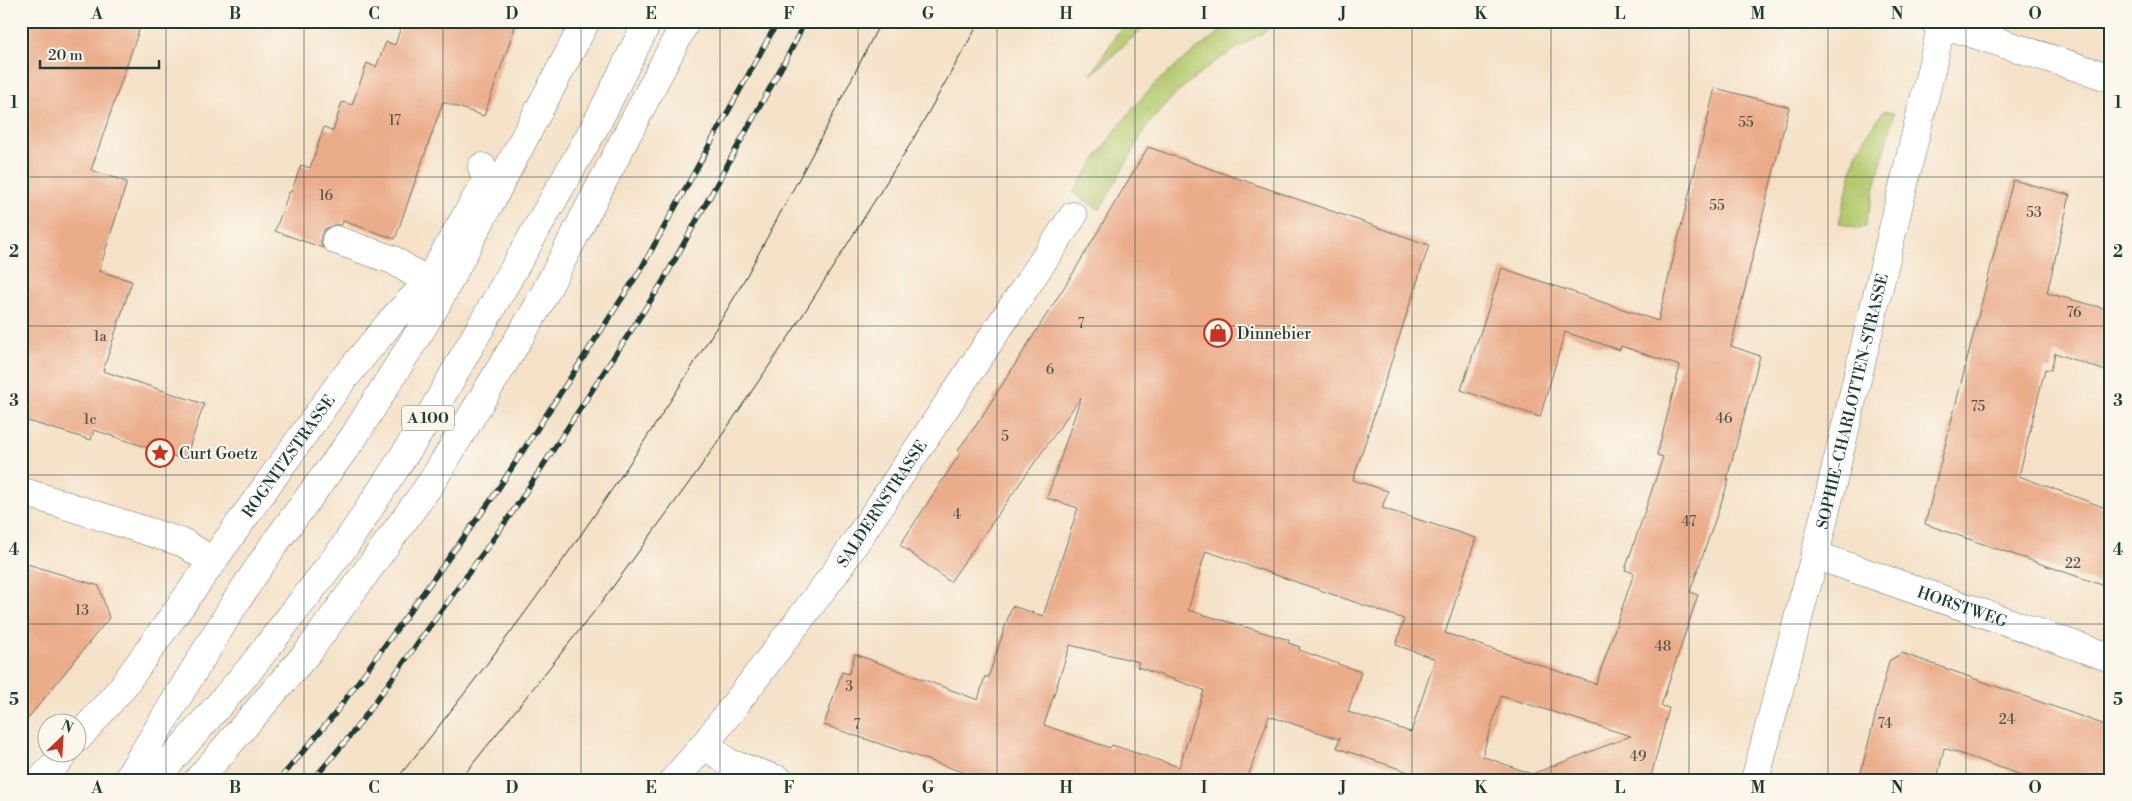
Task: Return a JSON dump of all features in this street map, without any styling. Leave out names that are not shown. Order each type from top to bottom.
[{"type":"main road","points":[[127,780],[235,603],[275,543],[353,438],[434,307],[586,21]]},
{"type":"main road","name":"A 100","points":[[154,780],[250,669],[344,546],[431,414],[597,123],[648,21]]},
{"type":"main road","name":"A 100","points":[[198,780],[308,652],[431,483],[536,310],[686,21]]},
{"type":"main road","points":[[1940,22],[2111,78]]},
{"type":"main road","name":"SOPHIE-CHARLOTTEN-STRASSE","points":[[1755,780],[1814,555],[1940,22]]},
{"type":"main road","name":"ROGNITZSTRASSE","points":[[88,727],[121,689],[341,382],[393,319],[428,282],[486,181],[482,167]]},
{"type":"main road","name":"SALDERNSTRASSE","points":[[674,780],[705,744],[834,573],[1073,216]]},
{"type":"main road","points":[[336,240],[393,260],[428,282]]},
{"type":"main road","points":[[21,491],[184,543],[213,562]]},
{"type":"main road","name":"HORSTWEG","points":[[1814,555],[2111,658]]},
{"type":"main road","points":[[705,744],[729,763],[779,780]]},
{"type":"main road","points":[[41,780],[55,764]]},
{"type":"green space","points":[[1125,21],[1151,21],[1091,75]]},
{"type":"green space","points":[[1234,21],[1278,21],[1264,32],[1213,63],[1176,93],[1146,127],[1100,210],[1073,193],[1113,134],[1150,89],[1185,58]]},
{"type":"green space","points":[[1883,111],[1894,113],[1865,226],[1859,229],[1839,223],[1857,151]]},
{"type":"building","points":[[21,21],[142,21],[91,170],[127,182],[99,271],[132,281],[103,371],[204,404],[185,460],[94,430],[91,440],[21,419]]},
{"type":"building","points":[[403,21],[517,21],[484,116],[443,102],[395,239],[343,221],[342,225],[334,225],[325,229],[321,235],[323,248],[275,231],[301,165],[310,168],[324,127],[333,131],[342,102],[352,105],[367,63],[376,67],[386,42],[395,45]]},
{"type":"building","points":[[1715,88],[1789,107],[1731,346],[1760,356],[1727,479],[1729,480],[1690,592],[1698,595],[1661,706],[1669,708],[1650,780],[1433,780],[1337,748],[1340,737],[1339,739],[1269,716],[1247,780],[986,780],[824,725],[842,672],[849,674],[855,654],[978,700],[985,676],[988,678],[1012,606],[1043,616],[1078,508],[1047,498],[1081,397],[950,582],[900,545],[961,452],[958,450],[979,421],[1075,270],[1148,147],[1429,245],[1353,480],[1388,491],[1382,508],[1476,538],[1445,633],[1596,684],[1634,573],[1625,570],[1663,457],[1657,455],[1680,366],[1621,346],[1620,350],[1565,332],[1540,417],[1461,390],[1502,268],[1658,321]],"holes":[[[1206,551],[1404,619],[1396,645],[1435,659],[1411,732],[1348,712],[1361,672],[1299,650],[1300,647],[1288,643],[1289,640],[1188,610]],[[1070,645],[1139,662],[1137,667],[1204,690],[1179,767],[1112,745],[1110,748],[1044,725]],[[1501,696],[1631,736],[1532,774],[1482,756]]]},
{"type":"building","points":[[2013,180],[2070,195],[2047,293],[2111,310],[2111,373],[2055,353],[2051,370],[2045,369],[2019,476],[2111,510],[2111,588],[1925,524]]},
{"type":"building","points":[[21,562],[99,586],[109,618],[21,727]]},
{"type":"building","points":[[1902,653],[2111,727],[2111,780],[2036,780],[1944,748],[1937,780],[1859,780],[1889,661]]},
{"type":"tram line","points":[[396,780],[487,664],[574,545],[696,361],[740,287],[820,140],[881,21]]},
{"type":"tram line","points":[[460,780],[601,603],[699,469],[792,332],[911,143],[980,21]]},
{"type":"railway","points":[[279,780],[334,715],[491,500],[641,269],[778,21]]},
{"type":"railway","points":[[313,780],[354,731],[512,513],[662,283],[791,50],[805,21]]},
{"type":"place","name":"Dinnebier","points":[[1218,333]]},
{"type":"place","name":"Curt Goetz","points":[[160,453]]}]
